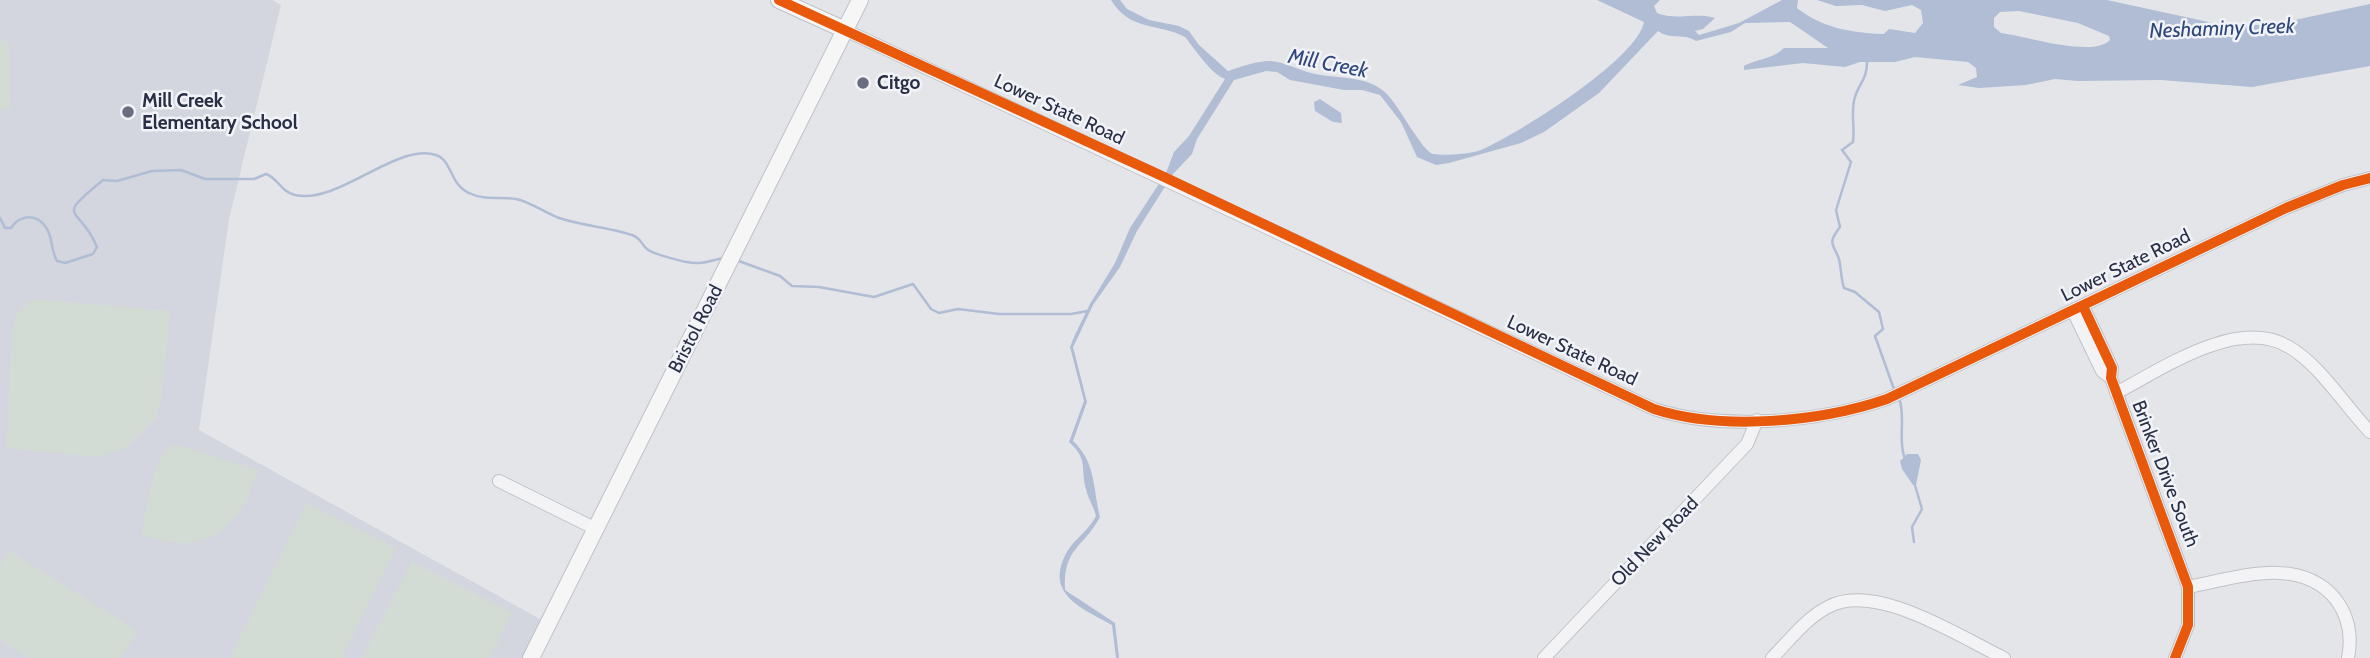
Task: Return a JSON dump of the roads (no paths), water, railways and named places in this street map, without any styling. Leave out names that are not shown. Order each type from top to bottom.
[{"type":"main road","name":"Lower State Road","points":[[779,0],[845,30]]},
{"type":"main road","name":"Bristol Road","points":[[531,658],[860,0]]},
{"type":"street","name":"Lower State Road","points":[[845,30],[1654,409],[1708,421],[1832,414],[1887,399],[2286,208],[2343,185],[2370,178]]},
{"type":"street","name":"Brinker Drive South","points":[[2078,308],[2102,371],[2111,378],[2188,587],[2188,625],[2175,658]]},
{"type":"street","points":[[2116,393],[2225,341],[2245,336],[2266,337],[2290,347],[2303,357],[2370,432]]},
{"type":"street","name":"Old New Road","points":[[1544,658],[1747,444],[1758,420]]},
{"type":"street","points":[[499,481],[596,529]]},
{"type":"street","points":[[2188,587],[2272,572],[2303,576],[2328,590],[2340,606],[2349,628],[2348,658]]},
{"type":"street","points":[[1772,658],[1816,614],[1838,602],[1863,598],[1891,604],[2004,658]]},
{"type":"water","name":"Neshaminy Creek","points":[[1111,0],[1120,0],[1127,9],[1149,20],[1179,26],[1189,31],[1199,45],[1228,71],[1270,61],[1315,74],[1370,83],[1386,93],[1423,145],[1437,155],[1477,151],[1498,142],[1546,113],[1621,56],[1637,38],[1644,22],[1597,0],[1660,0],[1654,6],[1657,13],[1715,18],[1703,29],[1695,31],[1699,35],[1739,23],[1782,0],[1798,0],[1797,8],[1827,25],[1849,31],[1884,34],[1889,29],[1915,33],[1923,23],[1921,10],[1912,5],[1885,11],[1862,5],[1836,6],[1817,0],[2107,0],[2213,23],[2251,25],[2271,25],[2370,4],[2370,66],[2252,87],[2161,80],[2055,79],[2026,85],[1979,88],[1958,85],[1977,77],[1976,68],[1968,62],[1915,57],[1895,62],[1860,62],[1845,67],[1803,63],[1744,70],[1744,66],[1774,55],[1784,48],[1828,48],[1790,22],[1745,23],[1731,32],[1696,41],[1658,31],[1599,93],[1544,132],[1521,143],[1436,165],[1417,157],[1401,122],[1380,95],[1290,80],[1277,72],[1266,71],[1234,80],[1197,139],[1192,154],[1173,174],[1137,231],[1120,267],[1093,305],[1073,347],[1087,402],[1073,441],[1090,467],[1100,517],[1071,556],[1065,576],[1065,590],[1115,623],[1119,658],[1116,658],[1112,625],[1069,598],[1063,589],[1060,578],[1061,565],[1068,550],[1096,516],[1084,482],[1082,459],[1069,442],[1084,401],[1070,347],[1090,304],[1115,263],[1130,228],[1166,173],[1174,152],[1189,136],[1225,79],[1209,66],[1185,37],[1136,22],[1119,10]],"holes":[[[2019,11],[2078,23],[2109,36],[2110,40],[2089,47],[2042,41],[2001,33],[1994,27],[1994,18],[2000,12]]]},
{"type":"water","points":[[1320,99],[1341,113],[1342,123],[1333,122],[1315,111],[1314,102]]},
{"type":"water","points":[[1907,454],[1918,454],[1921,460],[1916,485],[1913,485],[1902,469],[1900,461]]},
{"type":"waterway","points":[[1867,59],[1866,72],[1854,101],[1853,142],[1842,150],[1851,162],[1836,210],[1840,227],[1832,243],[1839,259],[1844,288],[1855,292],[1879,312],[1883,329],[1875,336],[1895,392]]},
{"type":"waterway","points":[[0,218],[5,228],[11,228],[24,218],[39,220],[49,233],[57,261],[65,263],[93,254],[97,247],[74,208],[103,180],[117,181],[152,171],[181,170],[205,179],[254,179],[266,174],[290,193],[312,196],[330,191],[404,157],[421,153],[441,158],[458,184],[475,195],[516,199],[559,218],[632,235],[649,251],[678,260],[696,263],[723,258]]},
{"type":"waterway","points":[[736,260],[780,276],[792,286],[819,287],[874,297],[913,284],[931,309],[939,313],[958,309],[999,314],[1071,314],[1088,311]]},
{"type":"waterway","points":[[1899,398],[1904,456]]},
{"type":"waterway","points":[[1914,482],[1922,509],[1912,527],[1914,542]]},
{"type":"place","name":"Citgo","points":[[863,83]]},
{"type":"place","name":"Mill Creek Elementary School","points":[[128,112]]},
{"type":"water label","name":"Mill Creek","points":[[1328,64]]}]
